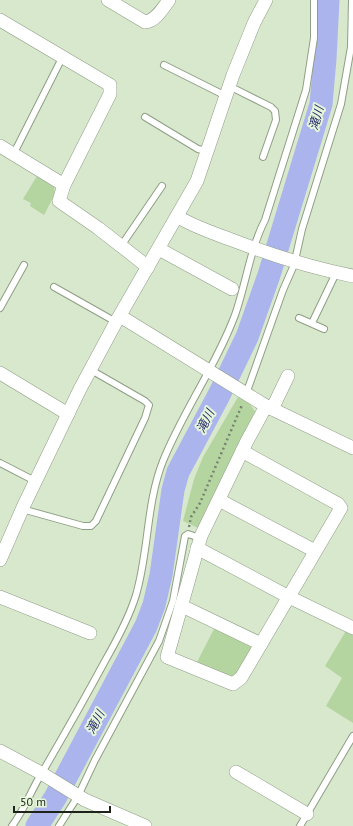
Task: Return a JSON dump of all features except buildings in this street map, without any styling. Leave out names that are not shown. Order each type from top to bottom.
[{"type":"street","points":[[108,0],[145,22],[152,20],[169,0]]},
{"type":"street","points":[[0,560],[35,481],[68,414],[118,319],[178,217],[197,181],[227,91],[245,44],[266,0]]},
{"type":"street","points":[[1,24],[110,85],[112,88],[58,198],[60,204],[91,223],[148,267]]},
{"type":"street","points":[[0,146],[64,185]]},
{"type":"street","points":[[178,217],[203,229],[255,249],[336,273],[353,276]]},
{"type":"street","points":[[159,249],[232,290]]},
{"type":"street","points":[[118,319],[269,407],[353,448]]},
{"type":"street","points":[[0,373],[68,414]]},
{"type":"street","points":[[242,451],[338,504],[341,508],[242,678],[234,684],[167,657],[199,543],[242,451],[288,376]]},
{"type":"street","points":[[219,500],[315,551]]},
{"type":"street","points":[[199,543],[289,597],[353,628]]},
{"type":"street","points":[[0,596],[90,633]]},
{"type":"street","points":[[182,606],[261,644]]},
{"type":"street","points":[[0,751],[43,774],[76,795],[145,826]]},
{"type":"street","points":[[236,772],[307,814]]},
{"type":"lane","points":[[12,826],[25,808],[80,708],[133,606],[140,577],[155,485],[168,450],[210,372],[235,316],[259,231],[265,220],[306,90],[314,38],[314,0]]},
{"type":"lane","points":[[244,392],[283,290],[341,104],[351,47],[352,0]]},
{"type":"lane","points":[[13,155],[62,58]]},
{"type":"lane","points":[[164,65],[227,91],[271,106],[275,111],[276,120],[263,157]]},
{"type":"lane","points":[[145,117],[198,149],[208,151]]},
{"type":"lane","points":[[121,246],[162,186]]},
{"type":"lane","points":[[0,308],[24,265]]},
{"type":"lane","points":[[312,323],[336,273]]},
{"type":"lane","points":[[54,288],[118,319]]},
{"type":"lane","points":[[300,318],[324,329]]},
{"type":"lane","points":[[22,509],[83,526],[91,526],[96,521],[145,418],[149,405],[145,401],[91,370]]},
{"type":"lane","points":[[0,463],[35,481]]},
{"type":"lane","points":[[59,826],[164,630],[175,594],[184,541],[188,534],[199,543]]},
{"type":"lane","points":[[300,826],[353,736]]},
{"type":"path","points":[[188,534],[191,517],[200,503],[244,392]]},
{"type":"green space","points":[[37,176],[54,187],[55,194],[44,215],[30,206],[31,203],[23,199]]},
{"type":"green space","points":[[238,397],[250,404],[256,413],[198,528],[183,521],[194,479],[203,457]]},
{"type":"green space","points":[[215,627],[253,646],[237,677],[229,679],[196,664]]},
{"type":"green space","points":[[347,629],[353,632],[353,723],[326,706],[342,678],[325,666]]},
{"type":"waterway","name":"滝川","points":[[37,826],[55,798],[146,626],[154,605],[161,575],[173,490],[178,472],[219,395],[247,337],[269,275],[321,104],[328,0]]}]
